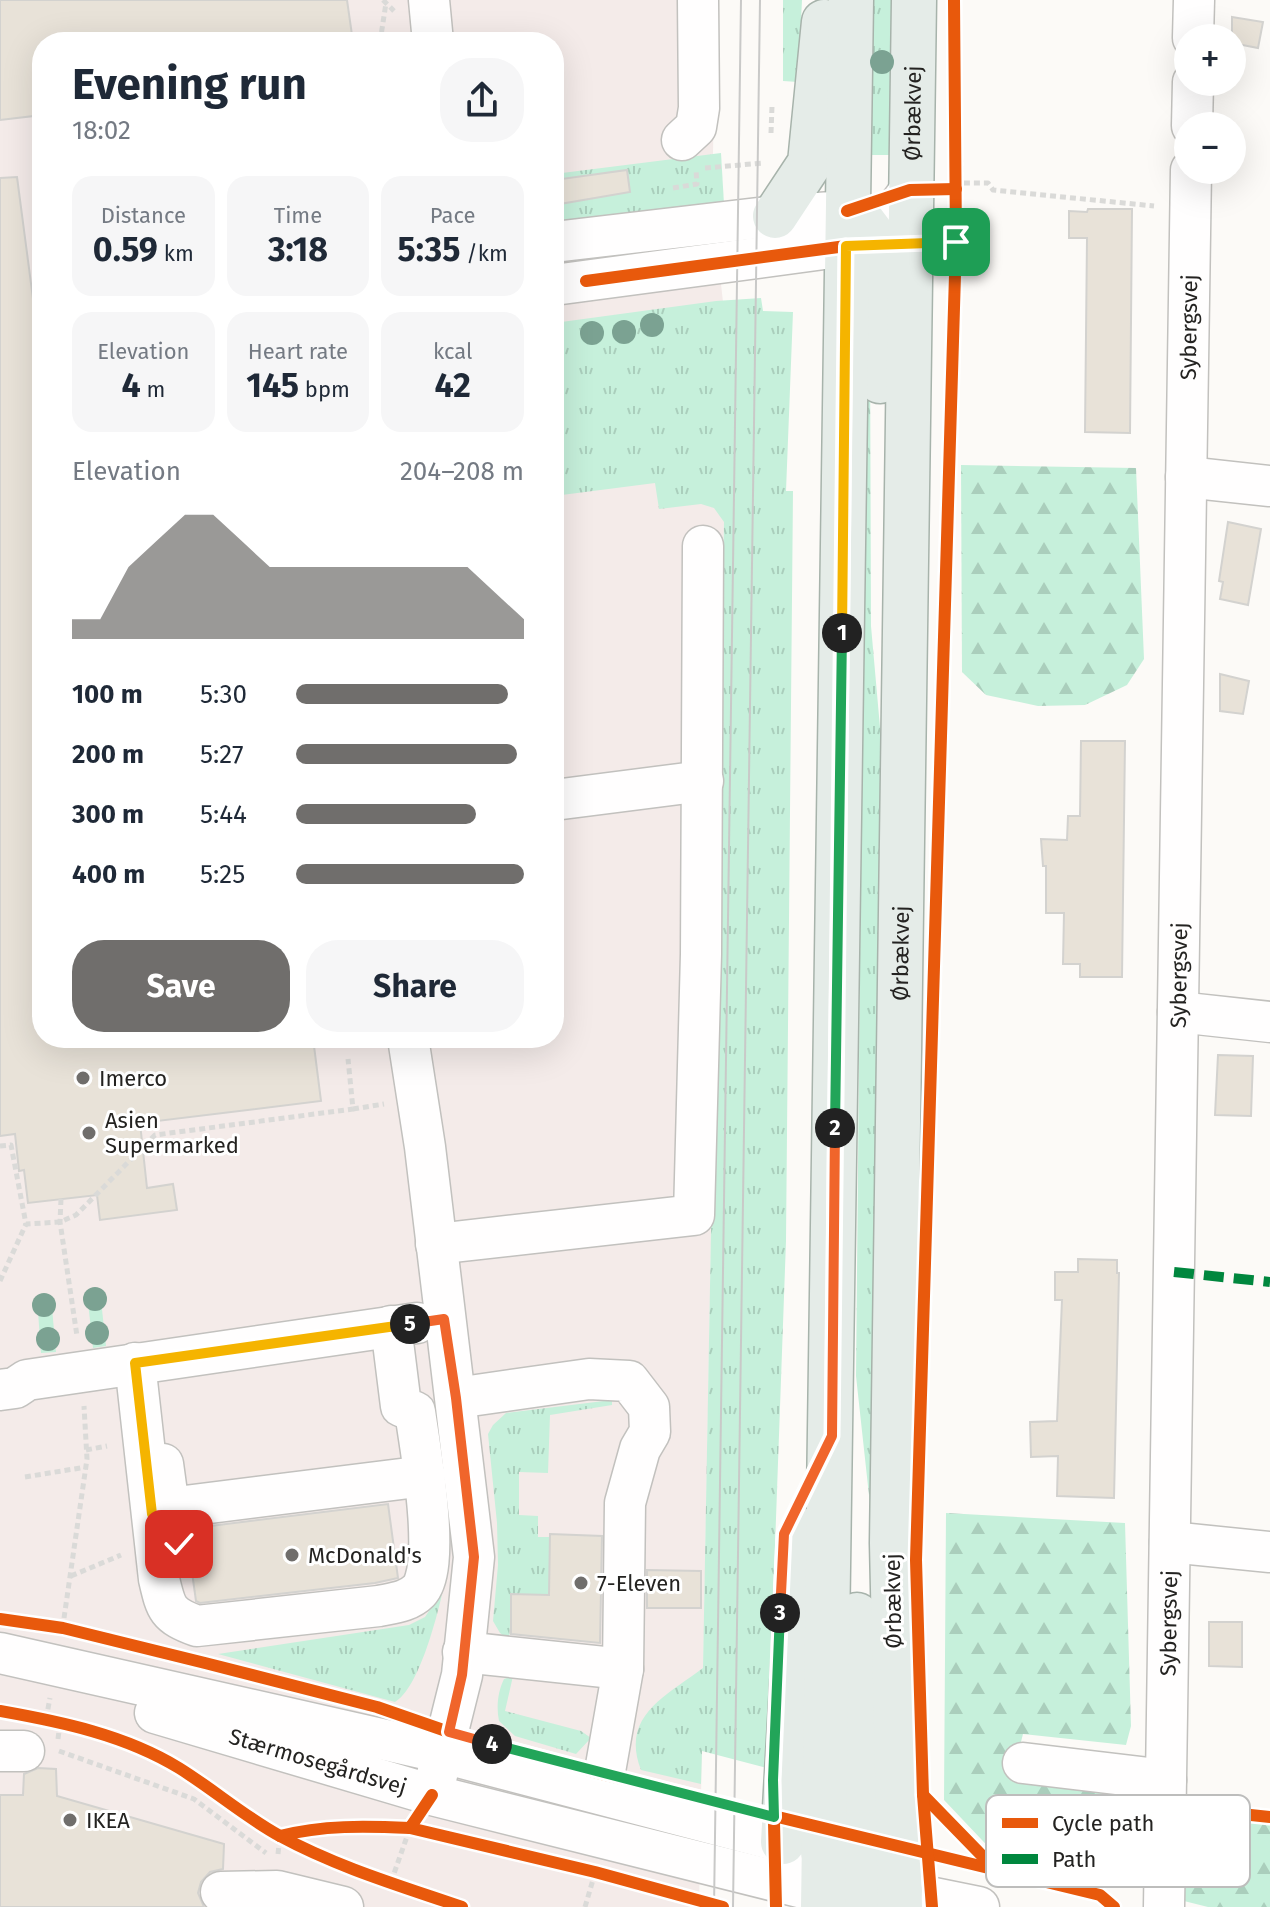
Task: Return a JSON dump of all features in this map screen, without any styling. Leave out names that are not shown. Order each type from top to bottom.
[{"type":"main road","points":[[775,216],[810,163],[828,0]]},
{"type":"main road","points":[[832,1436],[857,1541],[857,1802],[860,1837],[875,1865],[847,1886],[799,1566],[832,1436],[855,230],[851,0]]},
{"type":"main road","name":"Ørbækvej","points":[[847,1886],[892,1543],[914,0]]},
{"type":"main road","points":[[855,230],[876,244],[884,476],[904,738]]},
{"type":"street","points":[[429,0],[432,32]]},
{"type":"street","points":[[682,140],[696,127],[699,108],[698,0]]},
{"type":"street","points":[[1193,24],[1194,0]]},
{"type":"street","name":"Sybergsvej","points":[[1166,1795],[1191,184]]},
{"type":"street","points":[[564,283],[855,230],[894,214],[910,190]]},
{"type":"street","points":[[564,241],[775,216],[855,230]]},
{"type":"street","points":[[1186,477],[1270,486]]},
{"type":"street","points":[[436,1244],[694,1215],[703,781],[703,546]]},
{"type":"street","points":[[564,799],[703,781]]},
{"type":"street","points":[[1178,1012],[1270,1022]]},
{"type":"street","points":[[409,1048],[474,1557],[462,1675],[429,1813]]},
{"type":"street","points":[[0,1390],[15,1388],[27,1380],[444,1319]]},
{"type":"street","points":[[142,1362],[153,1527],[170,1531],[179,1544],[189,1623],[197,1626],[244,1622],[406,1600],[420,1590],[425,1581],[428,1558],[426,1483],[415,1412],[401,1406],[391,1326]]},
{"type":"street","points":[[142,1362],[160,1438],[169,1508],[426,1483]]},
{"type":"street","points":[[456,1398],[589,1379],[629,1381],[649,1407],[650,1432],[640,1449],[625,1503],[623,1669],[601,1794]]},
{"type":"street","points":[[1170,1542],[1270,1552]]},
{"type":"street","points":[[463,1652],[623,1669]]},
{"type":"street","name":"Stærmosegårdsvej","points":[[0,1653],[443,1753],[601,1794],[847,1886]]},
{"type":"street","name":"Stærmosegårdsvej","points":[[0,1678],[52,1682],[429,1813],[847,1886]]},
{"type":"street","points":[[1023,1763],[1166,1780]]},
{"type":"street","points":[[847,1886],[979,1907]]},
{"type":"street","name":"Sybergsvej","points":[[1164,1887],[1164,1907]]},
{"type":"street","points":[[221,1892],[277,1891],[343,1907]]},
{"type":"path","points":[[382,32],[386,2]]},
{"type":"path","points":[[910,190],[956,189],[956,146]]},
{"type":"path","points":[[956,160],[961,161],[961,183],[988,183],[993,190],[1191,210]]},
{"type":"path","points":[[697,184],[696,169],[737,164],[810,163]]},
{"type":"path","points":[[26,1224],[60,1222],[76,1215],[155,1135],[353,1109],[348,1059]]},
{"type":"path","points":[[0,1146],[11,1145],[26,1224],[0,1281]]},
{"type":"path","points":[[25,1477],[86,1467]]},
{"type":"path","points":[[70,1576],[153,1527]]},
{"type":"path","points":[[47,1626],[77,1632]]},
{"type":"path","points":[[25,1734],[51,1693]]},
{"type":"path","points":[[25,1734],[60,1723],[75,1727]]},
{"type":"path","points":[[60,1723],[56,1750],[194,1799],[277,1861]]},
{"type":"path","points":[[391,1882],[410,1828],[429,1813]]},
{"type":"path","points":[[396,1827],[410,1828],[429,1813]]},
{"type":"path","points":[[267,1827],[280,1836],[293,1837]]},
{"type":"path","points":[[579,1868],[610,1876]]},
{"type":"path","points":[[377,1877],[405,1887]]},
{"type":"shaded area","points":[[0,0],[716,0],[712,203],[723,302],[724,522],[699,1907],[0,1907]]},
{"type":"green space","points":[[783,0],[802,0],[798,82],[783,81]]},
{"type":"green space","points":[[871,0],[893,0],[890,155],[869,155]]},
{"type":"green space","points":[[721,153],[724,204],[564,224],[564,173]]},
{"type":"green space","points":[[761,298],[763,311],[793,312],[786,491],[793,491],[786,1241],[767,1768],[702,1751],[701,1784],[641,1770],[636,1751],[637,1735],[650,1709],[703,1668],[724,522],[714,508],[701,504],[659,509],[655,483],[564,495],[564,322]]},
{"type":"green space","points":[[870,331],[871,626],[882,750],[873,1532],[856,1376],[866,332]]},
{"type":"green space","points":[[961,465],[1136,468],[1144,659],[1127,685],[1085,705],[1038,706],[986,695],[962,672]]},
{"type":"green space","points":[[100,1291],[106,1346],[93,1348],[87,1293]]},
{"type":"green space","points":[[51,1297],[56,1352],[41,1353],[37,1298]]},
{"type":"green space","points":[[612,1400],[612,1405],[550,1415],[548,1473],[519,1472],[519,1515],[538,1516],[538,1537],[550,1537],[549,1595],[512,1595],[509,1640],[493,1621],[498,1565],[497,1523],[488,1434],[506,1413]]},
{"type":"green space","points":[[946,1513],[1125,1523],[1131,1726],[1126,1745],[1023,1734],[1011,1781],[1131,1795],[986,1795],[986,1844],[944,1800]]},
{"type":"green space","points":[[443,1590],[432,1634],[419,1668],[404,1694],[395,1702],[218,1654],[409,1625],[425,1617]]},
{"type":"green space","points":[[513,1676],[505,1711],[581,1731],[591,1738],[576,1754],[515,1736],[499,1721],[500,1689],[504,1679]]},
{"type":"green space","points":[[1250,1811],[1270,1813],[1270,1907],[1208,1907],[1184,1901],[1185,1887],[1250,1887]]},
{"type":"building","points":[[0,0],[347,0],[352,32],[32,32],[32,116],[0,120]]},
{"type":"building","points":[[1232,17],[1263,22],[1258,48],[1246,46],[1246,24],[1232,24]]},
{"type":"building","points":[[627,170],[630,192],[564,203],[564,179]]},
{"type":"building","points":[[17,177],[32,291],[32,1048],[314,1048],[321,1101],[140,1123],[147,1188],[173,1184],[177,1210],[100,1220],[97,1195],[28,1203],[24,1170],[19,1171],[15,1134],[0,1136],[0,178]]},
{"type":"building","points":[[1088,209],[1132,209],[1130,433],[1085,432],[1087,238],[1069,238],[1069,211],[1087,212]]},
{"type":"building","points":[[1228,522],[1261,529],[1248,605],[1220,599],[1223,582],[1219,581]]},
{"type":"building","points":[[1220,674],[1249,681],[1243,714],[1220,711]]},
{"type":"building","points":[[1081,741],[1125,741],[1122,977],[1080,977],[1080,964],[1063,964],[1064,913],[1046,913],[1046,866],[1043,866],[1041,839],[1067,840],[1068,816],[1080,816]]},
{"type":"building","points":[[1218,1055],[1253,1056],[1251,1116],[1215,1115]]},
{"type":"building","points":[[1078,1259],[1117,1260],[1119,1273],[1114,1498],[1057,1496],[1058,1456],[1031,1457],[1030,1422],[1057,1421],[1062,1300],[1055,1300],[1055,1272],[1078,1272]]},
{"type":"building","name":"McDonald's","points":[[388,1504],[398,1578],[200,1603],[196,1601],[186,1529]]},
{"type":"building","name":"7-Eleven","points":[[550,1534],[602,1536],[600,1643],[511,1634],[511,1594],[549,1595]]},
{"type":"building","points":[[647,1570],[701,1571],[701,1608],[647,1608]]},
{"type":"building","points":[[1209,1622],[1242,1622],[1242,1667],[1209,1666]]},
{"type":"building","name":"IKEA","points":[[38,1768],[56,1769],[57,1796],[224,1844],[223,1869],[210,1872],[201,1882],[198,1893],[204,1907],[0,1907],[0,1795],[23,1795],[24,1774]]},
{"type":"tram line","points":[[714,1907],[741,0]]},
{"type":"tram line","points":[[733,1907],[760,0]]},
{"type":"marked path","points":[[1174,1272],[1270,1282]]},
{"type":"cycle path","points":[[932,1907],[923,1795],[916,1560],[956,242],[954,0]]},
{"type":"cycle path","points":[[847,211],[910,190],[956,189]]},
{"type":"cycle path","points":[[586,281],[846,246],[956,242]]},
{"type":"cycle path","points":[[776,1907],[773,1780],[784,1534],[832,1436],[846,246]]},
{"type":"cycle path","points":[[0,1619],[63,1628],[205,1663],[377,1707],[449,1732],[605,1775],[986,1867]]},
{"type":"cycle path","points":[[0,1711],[70,1725],[137,1747],[179,1768],[254,1820],[302,1847],[462,1907]]},
{"type":"cycle path","points":[[280,1836],[328,1828],[410,1828],[432,1795]]},
{"type":"cycle path","points":[[923,1795],[986,1860]]},
{"type":"cycle path","points":[[1250,1815],[1270,1817]]},
{"type":"cycle path","points":[[410,1828],[595,1872],[723,1907]]},
{"type":"cycle path","points":[[1067,1887],[1100,1895],[1114,1907]]},
{"type":"place","name":"Imerco","points":[[83,1078]]},
{"type":"place","name":"Asien Supermarked","points":[[89,1133]]},
{"type":"place","name":"McDonald's","points":[[292,1555]]},
{"type":"place","name":"7-Eleven","points":[[581,1583]]},
{"type":"place","name":"IKEA","points":[[70,1820]]},
{"type":"route","points":[[179,1544],[152,1514],[135,1363],[444,1319],[474,1557],[462,1675],[449,1732],[774,1817],[784,1534],[832,1436],[846,246],[956,242]]}]
